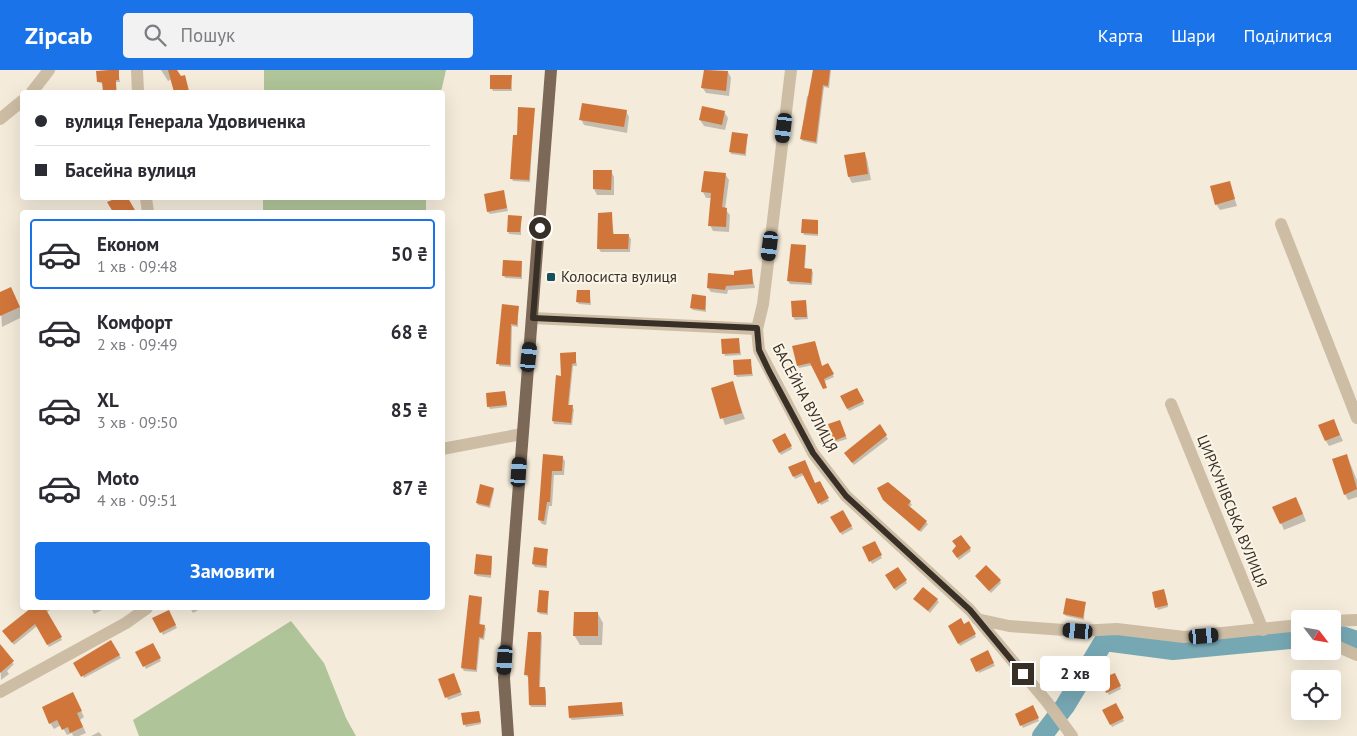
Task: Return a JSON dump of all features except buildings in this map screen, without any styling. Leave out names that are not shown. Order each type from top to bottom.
[{"type":"main road","points":[[508,736],[504,678],[551,70]]},
{"type":"street","points":[[34,90],[49,70]]},
{"type":"street","points":[[137,70],[138,90]]},
{"type":"street","name":"БАСЕЙНА ВУЛИЦЯ","points":[[791,70],[763,304],[757,328],[759,350],[813,453],[846,496],[885,534],[929,571],[977,619],[1047,702],[1070,734]]},
{"type":"street","points":[[0,119],[20,103]]},
{"type":"street","points":[[1281,224],[1357,418]]},
{"type":"street","points":[[533,318],[757,328]]},
{"type":"street","name":"ЦИРКУНІВСЬКА ВУЛИЦЯ","points":[[1170,404],[1263,630]]},
{"type":"street","points":[[445,449],[522,434]]},
{"type":"street","points":[[0,692],[126,623],[144,610]]},
{"type":"street","points":[[977,619],[1010,626],[1078,631],[1117,629],[1184,637],[1291,626]]},
{"type":"street","points":[[1341,620],[1357,620]]},
{"type":"street","points":[[1341,648],[1357,655]]},
{"type":"green space","points":[[264,70],[446,70],[441,90],[264,90]]},
{"type":"green space","points":[[263,200],[426,200],[426,210],[263,210]]},
{"type":"green space","points":[[291,621],[324,663],[346,718],[356,736],[139,736],[133,720]]},
{"type":"waterway","points":[[1341,636],[1357,641]]},
{"type":"waterway","points":[[1042,736],[1065,706],[1104,641],[1173,650],[1291,639]]},
{"type":"place","name":"Колосиста вулиця","points":[[551,277]]},
{"type":"route","points":[[540,228],[533,318],[757,328],[759,350],[769,371],[813,453],[846,496],[885,534],[929,571],[970,610],[1010,661],[1023,674]]}]
